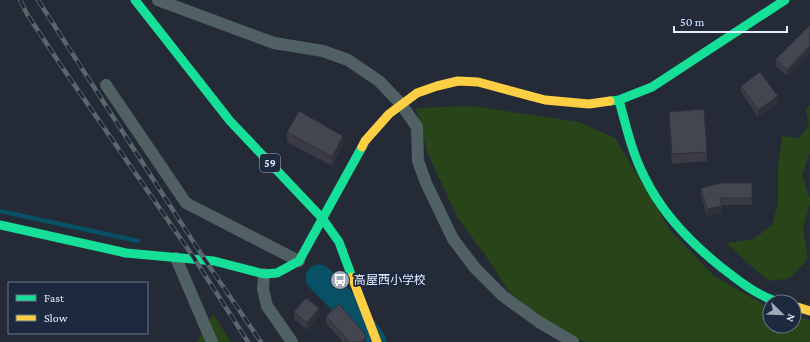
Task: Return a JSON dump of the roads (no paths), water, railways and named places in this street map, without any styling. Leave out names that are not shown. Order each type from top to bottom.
[{"type":"street","name":"59","points":[[135,0],[230,121],[322,218],[338,242],[376,342]]},
{"type":"street","points":[[158,0],[274,43],[323,51],[348,60],[379,80],[401,104],[417,127],[418,162],[426,183],[453,239],[475,268],[503,296],[539,322],[573,342]]},
{"type":"street","points":[[0,225],[126,253],[214,260],[264,274],[277,273],[299,260],[365,141],[389,114],[417,93],[458,81],[478,82],[545,100],[589,104],[619,100],[652,87],[785,0]]},
{"type":"street","points":[[106,85],[186,203],[299,260]]},
{"type":"street","points":[[619,100],[624,122],[635,154],[650,188],[674,222],[704,254],[730,275],[762,294]]},
{"type":"street","points":[[176,258],[212,342]]},
{"type":"street","points":[[264,274],[263,289],[267,306],[292,342]]},
{"type":"waterway","points":[[0,211],[138,241]]},
{"type":"waterway","points":[[319,278],[350,309],[373,342]]},
{"type":"railway","points":[[20,0],[27,14],[62,67],[194,258],[248,342]]},
{"type":"railway","points":[[38,0],[205,260],[261,342]]},
{"type":"place","name":"高屋西小学校","points":[[340,280]]}]
